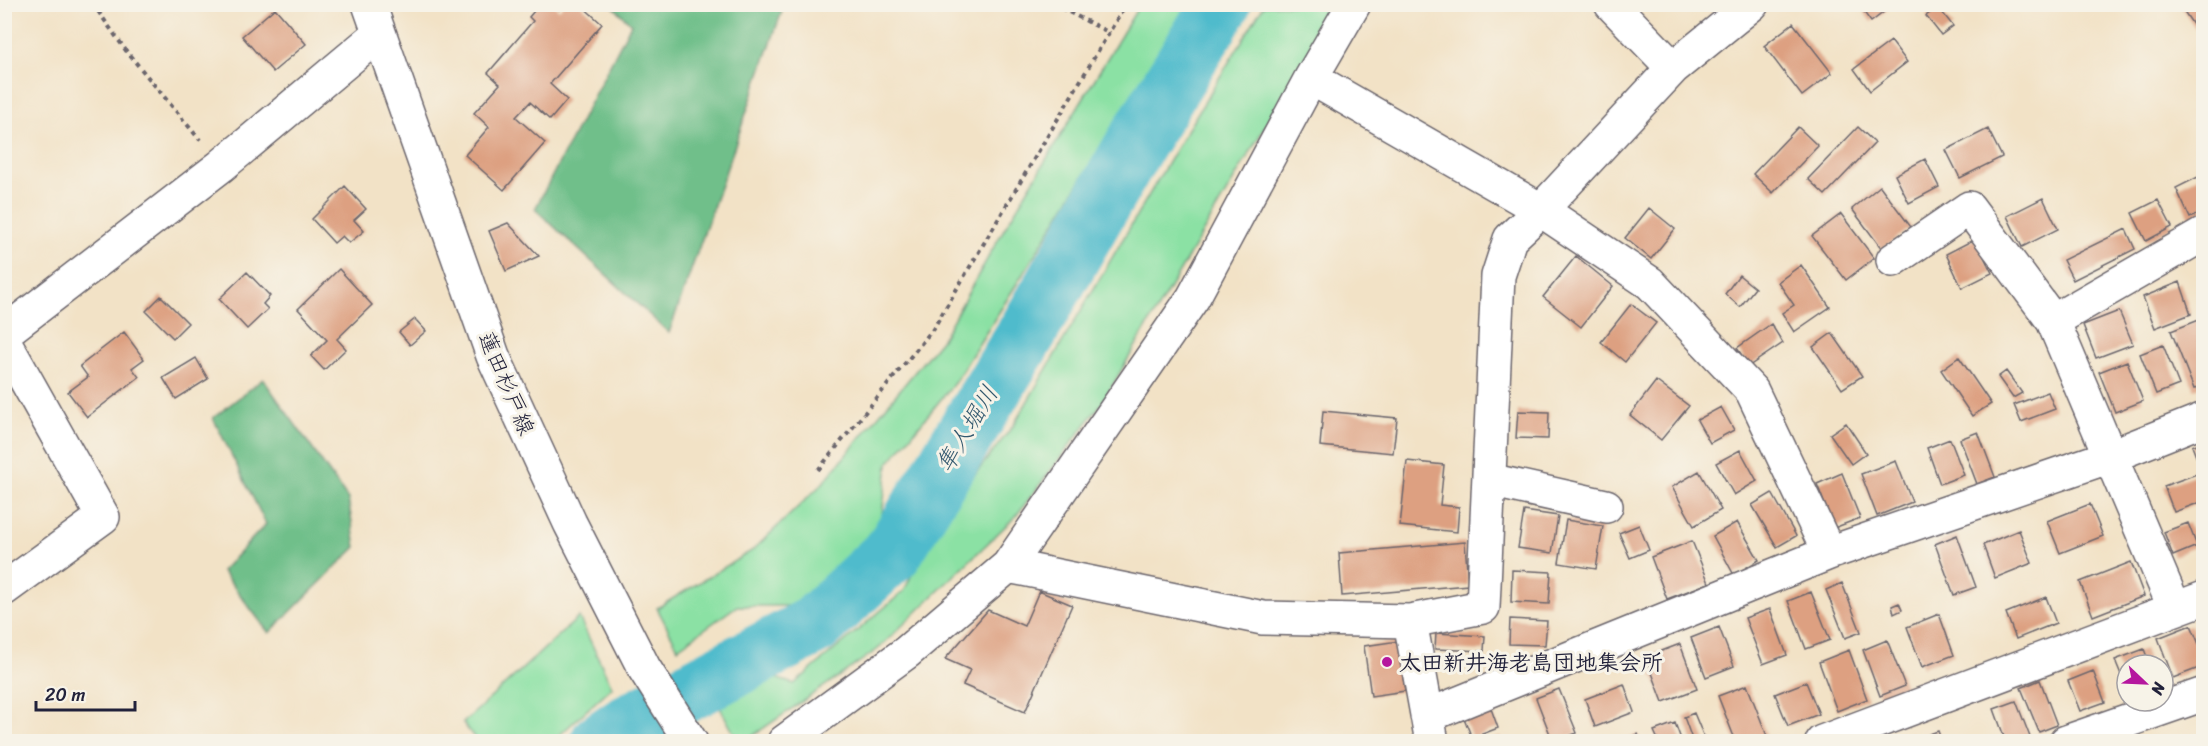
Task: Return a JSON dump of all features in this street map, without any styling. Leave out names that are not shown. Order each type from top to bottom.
[{"type":"street","points":[[784,741],[907,652],[1008,566],[1192,298],[1311,78],[1354,4]]},
{"type":"street","points":[[1611,4],[1673,68]]},
{"type":"street","points":[[1008,566],[1263,618],[1410,621],[1483,607],[1498,276],[1510,239],[1541,210],[1673,68],[1752,4]]},
{"type":"street","points":[[4,333],[221,166],[376,15]]},
{"type":"street","name":"蓮田杉戸線","points":[[376,15],[493,356],[570,523],[639,657],[691,741]]},
{"type":"street","points":[[1311,78],[1541,210],[1650,283],[1752,391],[1829,553]]},
{"type":"street","points":[[1822,741],[2189,604],[2111,456],[2053,321],[1969,208],[1893,260]]},
{"type":"street","points":[[2053,321],[2204,234]]},
{"type":"street","points":[[4,341],[104,517],[4,589]]},
{"type":"street","points":[[1410,621],[1430,729],[1829,553],[2111,456],[2204,419]]},
{"type":"street","points":[[1489,480],[1606,506]]},
{"type":"street","points":[[2066,741],[2204,694]]},
{"type":"path","points":[[93,4],[127,52],[221,166]]},
{"type":"path","points":[[1053,4],[1110,33]]},
{"type":"path","points":[[818,471],[933,329],[1126,4]]},
{"type":"green space","points":[[772,4],[782,11],[669,333],[535,209],[631,24],[612,5]]},
{"type":"green space","points":[[1140,4],[1188,5],[955,382],[888,464],[881,524],[845,585],[805,606],[737,606],[678,648],[657,608],[753,550],[822,484],[942,339],[1003,231]]},
{"type":"green space","points":[[1264,5],[1337,5],[1102,403],[1016,516],[877,650],[745,741],[738,741],[717,702],[760,673],[794,684],[904,591],[935,525],[1013,426],[1183,137]]},
{"type":"green space","points":[[263,379],[348,499],[356,547],[269,633],[222,571],[266,524],[213,418]]},
{"type":"green space","points":[[579,617],[612,687],[553,741],[477,741],[463,723]]},
{"type":"building","points":[[540,4],[553,4],[559,10],[564,4],[580,4],[602,24],[550,84],[567,100],[550,120],[530,102],[516,117],[545,143],[504,190],[465,155],[489,127],[474,113],[500,84],[488,73],[533,21],[529,17]]},
{"type":"building","points":[[1858,4],[1886,4],[1889,8],[1871,22]]},
{"type":"building","points":[[2179,4],[2200,4],[2204,9],[2204,29],[2198,32]]},
{"type":"building","points":[[1938,7],[1953,26],[1941,35],[1926,16]]},
{"type":"building","points":[[275,8],[306,44],[273,72],[242,36]]},
{"type":"building","points":[[1793,23],[1832,73],[1802,96],[1764,46]]},
{"type":"building","points":[[1891,41],[1907,62],[1870,91],[1854,69]]},
{"type":"building","points":[[1798,127],[1818,146],[1773,193],[1753,174]]},
{"type":"building","points":[[1858,127],[1875,143],[1825,195],[1808,179]]},
{"type":"building","points":[[1988,129],[2002,157],[1960,178],[1946,150]]},
{"type":"building","points":[[1925,159],[1939,187],[1909,203],[1895,175]]},
{"type":"building","points":[[2200,176],[2204,183],[2204,211],[2190,218],[2176,188]]},
{"type":"building","points":[[345,186],[366,209],[354,220],[364,231],[349,243],[342,236],[334,243],[312,219]]},
{"type":"building","points":[[1880,186],[1911,227],[1882,249],[1852,209]]},
{"type":"building","points":[[2043,198],[2058,229],[2022,247],[2007,216]]},
{"type":"building","points":[[2158,200],[2172,227],[2146,241],[2132,213]]},
{"type":"building","points":[[1649,208],[1675,229],[1651,259],[1625,238]]},
{"type":"building","points":[[1841,214],[1874,258],[1846,280],[1812,236]]},
{"type":"building","points":[[508,223],[539,256],[506,271],[489,231]]},
{"type":"building","points":[[2126,229],[2135,249],[2073,280],[2063,260]]},
{"type":"building","points":[[1975,239],[1992,273],[1962,288],[1946,254]]},
{"type":"building","points":[[1576,256],[1613,286],[1581,327],[1543,297]]},
{"type":"building","points":[[1801,265],[1830,307],[1794,332],[1782,313],[1794,305],[1778,282]]},
{"type":"building","points":[[339,269],[372,305],[337,339],[346,349],[324,370],[311,356],[327,340],[298,309]]},
{"type":"building","points":[[247,272],[270,296],[263,304],[268,309],[247,329],[219,299]]},
{"type":"building","points":[[1739,275],[1755,288],[1740,307],[1725,294]]},
{"type":"building","points":[[2180,282],[2191,314],[2155,328],[2143,297]]},
{"type":"building","points":[[161,296],[188,323],[173,338],[146,311]]},
{"type":"building","points":[[1631,304],[1656,323],[1625,362],[1601,342]]},
{"type":"building","points":[[2119,311],[2133,344],[2096,358],[2083,325]]},
{"type":"building","points":[[2204,318],[2204,355],[2201,355],[2204,361],[2204,386],[2194,389],[2171,331]]},
{"type":"building","points":[[415,319],[426,331],[410,345],[399,332]]},
{"type":"building","points":[[1771,324],[1783,343],[1749,366],[1737,348]]},
{"type":"building","points":[[124,332],[144,359],[132,368],[139,377],[87,417],[68,392],[88,377],[80,366]]},
{"type":"building","points":[[1832,333],[1862,376],[1842,389],[1813,347]]},
{"type":"building","points":[[2163,345],[2179,385],[2156,394],[2140,354]]},
{"type":"building","points":[[1959,357],[1991,404],[1972,416],[1941,370]]},
{"type":"building","points":[[196,358],[208,379],[176,399],[163,378]]},
{"type":"building","points":[[2127,361],[2143,401],[2115,412],[2099,372]]},
{"type":"building","points":[[2006,371],[2022,393],[2013,398],[1998,377]]},
{"type":"building","points":[[1656,381],[1689,406],[1661,440],[1630,415]]},
{"type":"building","points":[[2048,392],[2055,409],[2021,422],[2014,405]]},
{"type":"building","points":[[1721,407],[1734,430],[1710,443],[1697,420]]},
{"type":"building","points":[[1323,411],[1397,418],[1393,453],[1320,446]]},
{"type":"building","points":[[1518,411],[1549,412],[1548,439],[1516,438]]},
{"type":"building","points":[[1846,423],[1866,453],[1851,464],[1830,434]]},
{"type":"building","points":[[1978,432],[1995,477],[1977,484],[1960,439]]},
{"type":"building","points":[[1950,439],[1964,475],[1940,484],[1927,448]]},
{"type":"building","points":[[2204,441],[2204,501],[2174,512],[2164,486],[2202,472],[2192,446]]},
{"type":"building","points":[[1740,450],[1757,481],[1734,495],[1716,463]]},
{"type":"building","points":[[1407,461],[1444,465],[1440,505],[1459,507],[1457,532],[1400,526]]},
{"type":"building","points":[[1896,461],[1912,502],[1877,516],[1861,474]]},
{"type":"building","points":[[1699,471],[1721,510],[1694,526],[1672,487]]},
{"type":"building","points":[[1842,473],[1860,518],[1834,528],[1817,484]]},
{"type":"building","points":[[1772,493],[1796,536],[1777,547],[1752,505]]},
{"type":"building","points":[[2090,504],[2103,536],[2060,553],[2047,521]]},
{"type":"building","points":[[1524,511],[1558,516],[1552,553],[1518,548]]},
{"type":"building","points":[[1566,520],[1603,526],[1596,569],[1559,563]]},
{"type":"building","points":[[1737,522],[1759,560],[1734,575],[1713,536]]},
{"type":"building","points":[[2188,523],[2197,546],[2173,556],[2164,532]]},
{"type":"building","points":[[1639,525],[1649,550],[1630,558],[1619,533]]},
{"type":"building","points":[[2019,530],[2032,563],[1995,578],[1983,545]]},
{"type":"building","points":[[1957,535],[1976,587],[1954,595],[1935,544]]},
{"type":"building","points":[[1692,541],[1709,583],[1667,599],[1651,557]]},
{"type":"building","points":[[1465,542],[1468,585],[1342,596],[1339,553]]},
{"type":"building","points":[[2131,562],[2144,596],[2093,616],[2080,582]]},
{"type":"building","points":[[1512,570],[1551,572],[1549,604],[1511,602]]},
{"type":"building","points":[[1842,583],[1861,632],[1845,638],[1826,590]]},
{"type":"building","points":[[1039,591],[1072,605],[1025,712],[963,685],[970,670],[945,659],[988,610],[1024,626]]},
{"type":"building","points":[[1811,592],[1830,640],[1806,649],[1788,601]]},
{"type":"building","points":[[2046,597],[2056,623],[2016,639],[2006,613]]},
{"type":"building","points":[[1899,603],[1902,610],[1894,614],[1892,606]]},
{"type":"building","points":[[1770,609],[1787,655],[1763,664],[1745,618]]},
{"type":"building","points":[[1939,614],[1954,655],[1922,667],[1907,627]]},
{"type":"building","points":[[1510,619],[1547,621],[1545,645],[1509,644]]},
{"type":"building","points":[[2191,625],[2204,656],[2204,666],[2175,677],[2175,653],[2164,653],[2158,638]]},
{"type":"building","points":[[1719,627],[1734,666],[1706,677],[1691,638]]},
{"type":"building","points":[[1436,633],[1485,636],[1484,651],[1435,649]]},
{"type":"building","points":[[1887,640],[1905,686],[1880,696],[1863,650]]},
{"type":"building","points":[[1398,641],[1405,691],[1371,696],[1364,646]]},
{"type":"building","points":[[1680,644],[1697,689],[1663,702],[1646,657]]},
{"type":"building","points":[[2144,649],[2146,653],[2133,653]]},
{"type":"building","points":[[1849,650],[1867,699],[1837,711],[1819,662]]},
{"type":"building","points":[[2093,671],[2105,702],[2080,711],[2068,681]]},
{"type":"building","points":[[2040,680],[2057,725],[2039,732],[2021,688]]},
{"type":"building","points":[[1806,682],[1819,714],[1788,726],[1775,694]]},
{"type":"building","points":[[1624,684],[1634,712],[1595,727],[1585,699]]},
{"type":"building","points":[[1747,685],[1767,736],[1753,742],[1736,742],[1718,696]]},
{"type":"building","points":[[1559,689],[1577,733],[1553,742],[1536,698]]},
{"type":"building","points":[[2016,701],[2030,737],[2019,742],[2006,742],[1994,709]]},
{"type":"building","points":[[1489,703],[1498,728],[1472,738],[1462,713]]},
{"type":"building","points":[[1694,713],[1706,742],[1693,742],[1684,717]]},
{"type":"building","points":[[1675,723],[1682,742],[1659,742],[1654,731]]},
{"type":"building","points":[[1938,731],[1942,742],[1910,742],[1910,741]]},
{"type":"building","points":[[1638,734],[1641,742],[1617,741]]},
{"type":"building","points":[[1500,736],[1503,742],[1486,742],[1486,741]]},
{"type":"waterway","name":"隼人堀川","points":[[600,742],[625,725],[815,625],[893,552],[1028,331],[1133,148],[1221,4]]},
{"type":"place","name":"太田新井海老島団地集会所","points":[[1387,662]]}]
